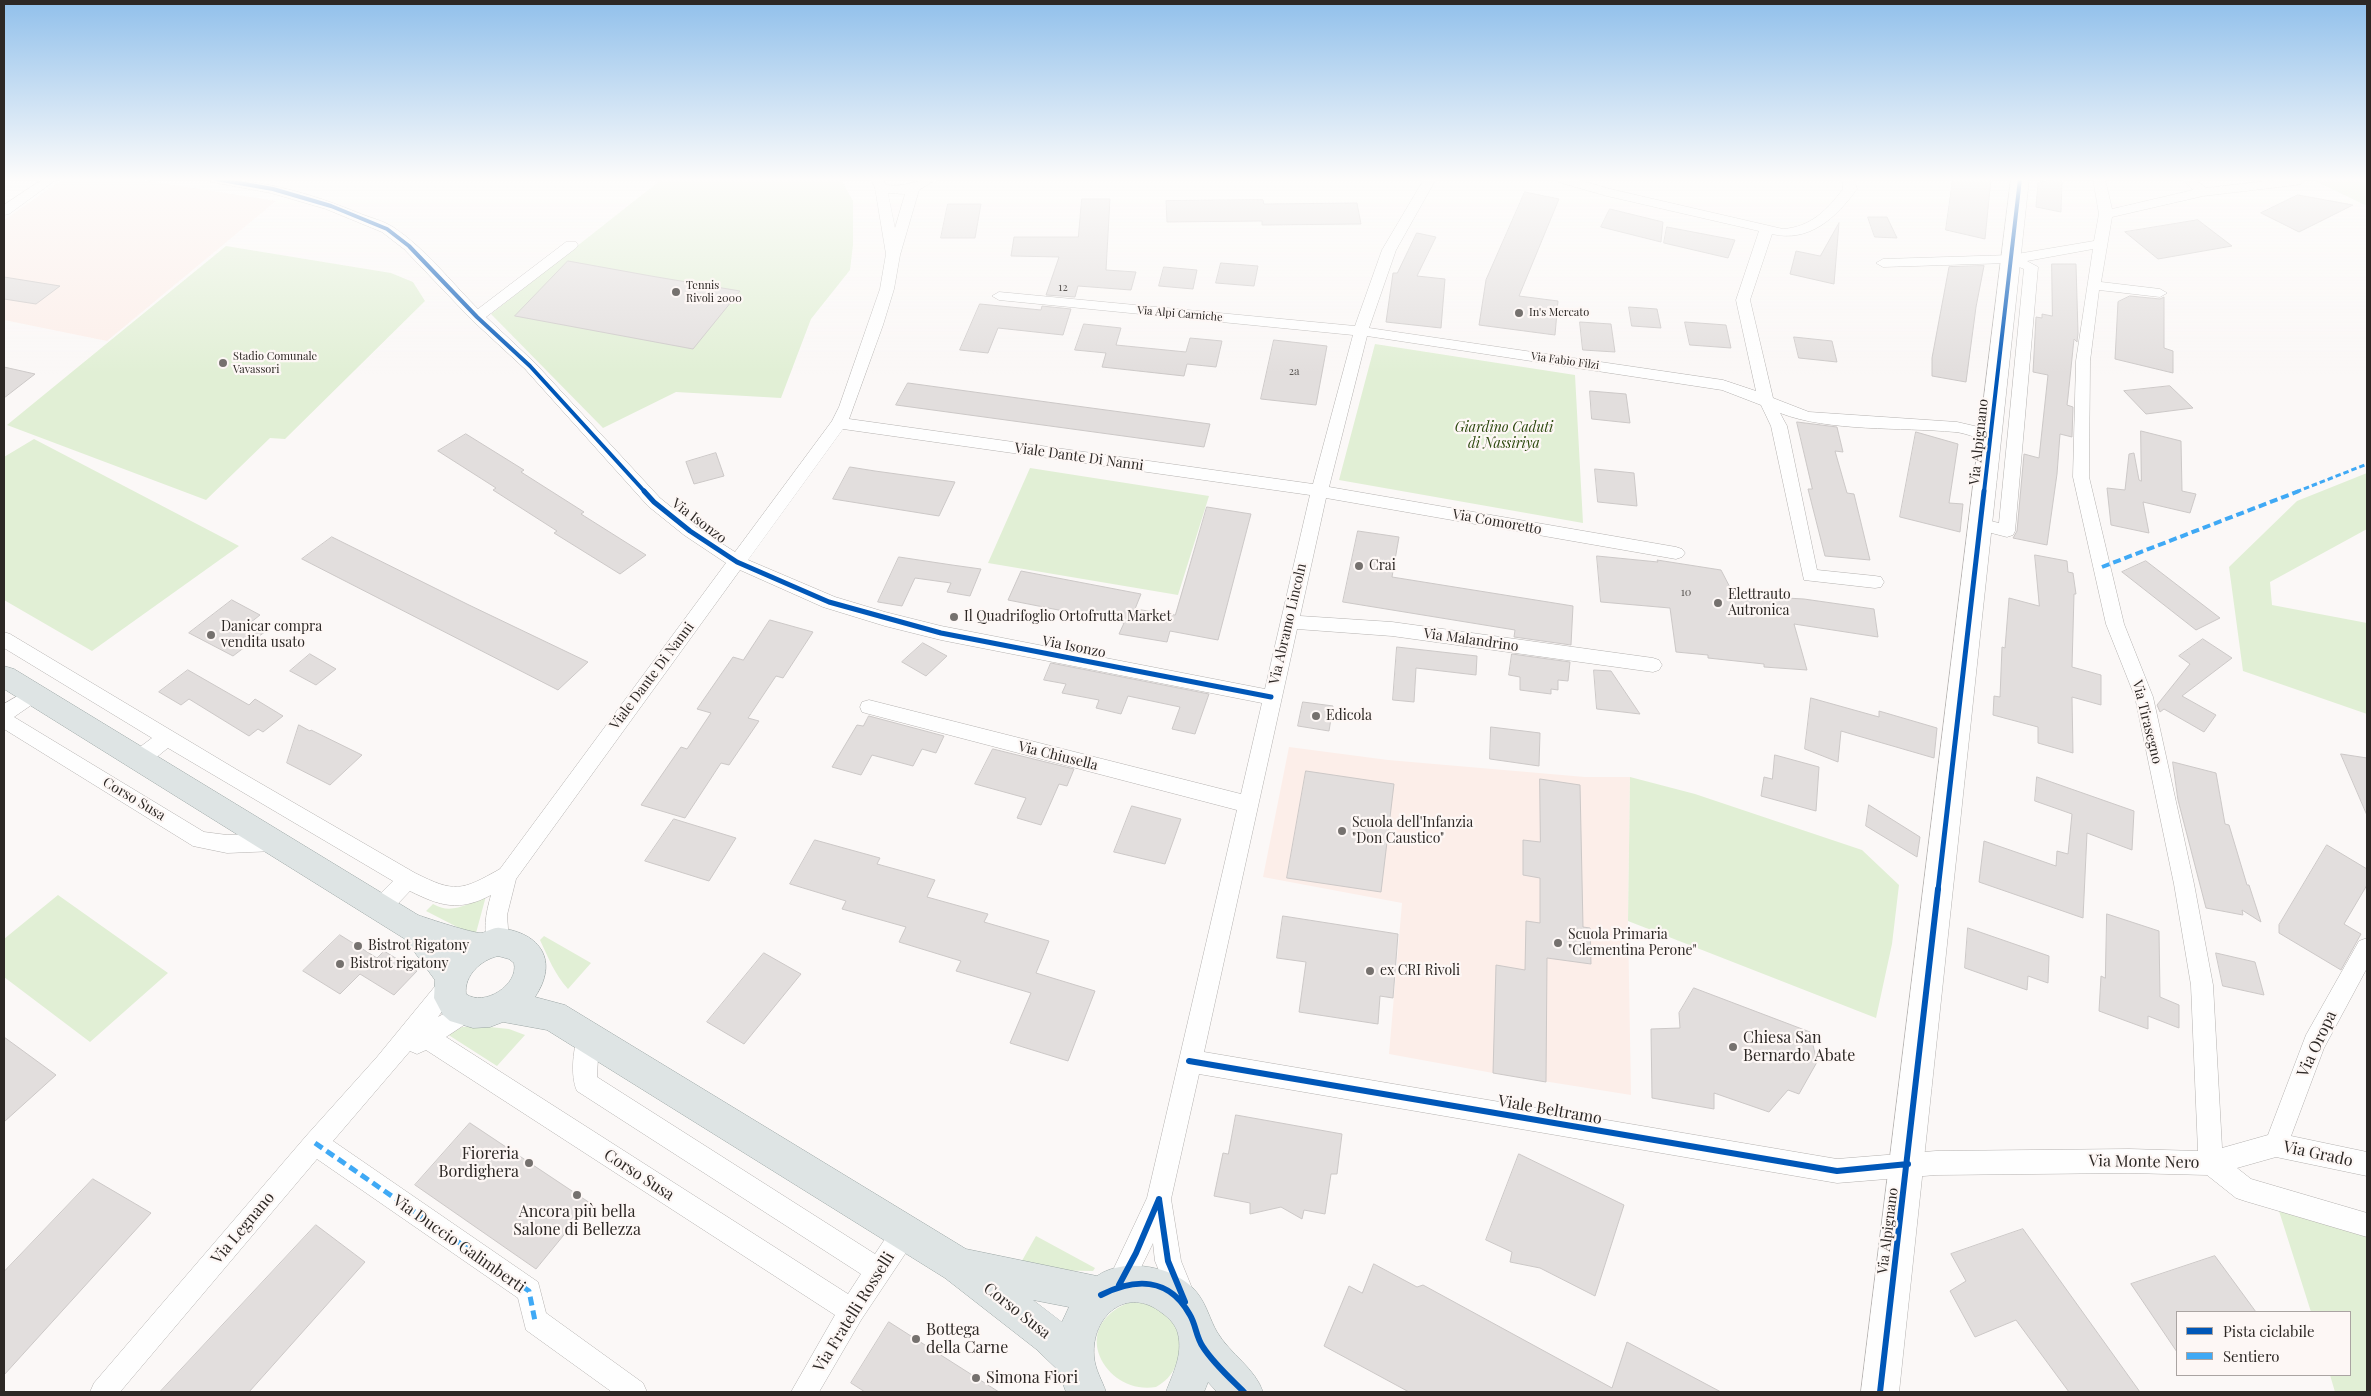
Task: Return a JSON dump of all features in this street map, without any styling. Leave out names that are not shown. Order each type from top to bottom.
[{"type":"main road","points":[[4,676],[416,929],[490,945],[511,943],[522,947],[529,955],[532,966],[530,978],[524,989],[503,1007],[489,1012],[455,991],[416,929]]},
{"type":"main road","points":[[455,991],[458,965],[469,955],[490,945]]},
{"type":"main road","name":"Corso Susa","points":[[530,978],[554,1016]]},
{"type":"main road","name":"Corso Susa","points":[[503,1007],[554,1016],[958,1265],[1049,1336],[1080,1376]]},
{"type":"main road","name":"Corso Susa","points":[[958,1265],[1110,1290],[1138,1282],[1158,1286],[1175,1295],[1194,1325]]},
{"type":"main road","points":[[1080,1376],[1074,1341],[1088,1308],[1110,1290]]},
{"type":"main road","points":[[1185,1392],[1193,1380],[1198,1360],[1194,1325]]},
{"type":"main road","points":[[1194,1325],[1226,1375],[1244,1392]]},
{"type":"street","name":"Via Isonzo","points":[[405,244],[427,262],[477,317],[530,366],[654,502],[690,531],[737,562],[829,602],[941,633],[1272,697]]},
{"type":"street","name":"Viale Dante Di Nanni","points":[[891,244],[893,255]]},
{"type":"street","name":"Viale Dante Di Nanni","points":[[490,945],[507,875],[594,754],[737,562],[848,407],[887,289],[896,244]]},
{"type":"street","name":"Via Abramo Lincoln","points":[[1110,1290],[1136,1253],[1159,1198],[1319,492],[1361,331],[1392,244]]},
{"type":"street","points":[[1762,244],[1743,300],[1766,400],[1779,426],[1810,576],[1874,582]]},
{"type":"street","name":"Via Alpignano","points":[[1880,1392],[1982,525],[1990,435],[2013,244]]},
{"type":"street","points":[[1883,263],[2011,260],[2100,244]]},
{"type":"street","name":"Via Tirasegno","points":[[2101,244],[2093,285],[2083,361],[2081,477],[2115,624],[2144,697],[2184,884],[2202,985],[2211,1163]]},
{"type":"street","points":[[477,317],[571,245]]},
{"type":"street","points":[[1982,525],[2007,531],[2031,267],[2011,260]]},
{"type":"street","points":[[2093,285],[2160,293]]},
{"type":"street","name":"Via Alpi Carniche","points":[[999,296],[1361,331]]},
{"type":"street","name":"Via Fabio Filzi","points":[[1361,331],[1723,385],[1744,390],[1789,412],[1808,417],[1956,427],[1990,435]]},
{"type":"street","name":"Viale Dante Di Nanni","points":[[838,423],[1319,492]]},
{"type":"street","name":"Via Comoretto","points":[[1319,492],[1676,553]]},
{"type":"street","name":"Via Malandrino","points":[[1289,622],[1318,626],[1392,629],[1654,665]]},
{"type":"street","points":[[4,639],[166,738],[408,879],[439,894],[452,897],[481,890],[507,875]]},
{"type":"street","points":[[4,714],[33,694]]},
{"type":"street","name":"Via Chiusella","points":[[869,707],[1247,804]]},
{"type":"street","name":"Corso Susa","points":[[4,720],[200,840],[227,844],[274,842]]},
{"type":"street","points":[[139,759],[166,738]]},
{"type":"street","points":[[380,908],[408,879]]},
{"type":"street","name":"Via Oropa","points":[[2276,1145],[2314,1043],[2367,948]]},
{"type":"street","name":"Via Legnano","points":[[385,1065],[426,1037],[455,991]]},
{"type":"street","name":"Via Legnano","points":[[103,1392],[315,1143],[455,991]]},
{"type":"street","name":"Corso Susa","points":[[426,1037],[852,1312]]},
{"type":"street","points":[[588,1038],[585,1083],[879,1271]]},
{"type":"street","name":"Viale Beltramo","points":[[1189,1061],[1830,1170],[1908,1164]]},
{"type":"street","name":"Via Duccio Galimberti","points":[[315,1143],[529,1291],[535,1321],[634,1392]]},
{"type":"street","name":"Via Grado","points":[[2211,1163],[2276,1145],[2367,1164]]},
{"type":"street","name":"Via Monte Nero","points":[[1908,1164],[2129,1161],[2211,1163],[2245,1189],[2367,1225]]},
{"type":"street","name":"Via Abramo Lincoln","points":[[1159,1198],[1168,1261],[1194,1325]]},
{"type":"street","name":"Via Fratelli Rosselli","points":[[804,1392],[852,1312],[904,1233]]},
{"type":"shaded area","points":[[4,244],[224,244],[107,341],[4,320]]},
{"type":"shaded area","points":[[1289,747],[1388,760],[1585,777],[1630,777],[1628,921],[1631,1095],[1389,1054],[1402,903],[1263,877]]},
{"type":"green space","name":"Tennis Rivoli 2000","points":[[579,244],[853,244],[850,270],[811,319],[781,398],[676,392],[603,428],[491,314]]},
{"type":"green space","name":"Stadio Comunale Vavassori","points":[[226,246],[391,273],[413,282],[425,301],[285,439],[270,438],[206,500],[7,425]]},
{"type":"green space","name":"Giardino Caduti di Nassiriya","points":[[1375,344],[1575,375],[1583,523],[1339,480]]},
{"type":"green space","points":[[34,439],[239,546],[92,651],[4,600],[4,457]]},
{"type":"green space","points":[[1030,468],[1209,496],[1178,595],[988,563]]},
{"type":"green space","points":[[2367,473],[2367,529],[2270,582],[2272,605],[2367,623],[2367,714],[2243,671],[2229,567],[2297,501]]},
{"type":"green space","points":[[1630,777],[1695,794],[1862,850],[1899,885],[1892,944],[1876,1018],[1628,921]]},
{"type":"green space","points":[[58,895],[168,973],[90,1042],[4,977],[4,939]]},
{"type":"green space","points":[[486,896],[476,933],[461,929],[426,911],[433,904],[446,909],[460,907]]},
{"type":"green space","points":[[544,936],[591,963],[568,989],[556,972],[540,940]]},
{"type":"green space","points":[[480,1026],[509,1029],[525,1035],[497,1066],[447,1034],[462,1027]]},
{"type":"green space","points":[[2279,1211],[2367,1235],[2367,1392],[2335,1392],[2330,1376],[2351,1376],[2351,1311],[2311,1311]]},
{"type":"green space","points":[[1036,1236],[1095,1268],[1093,1271],[1029,1270],[1019,1266]]},
{"type":"green space","points":[[1133,1301],[1159,1307],[1171,1319],[1178,1333],[1180,1349],[1176,1365],[1168,1378],[1156,1387],[1138,1387],[1122,1381],[1109,1370],[1100,1356],[1097,1341],[1100,1326],[1112,1312]]},
{"type":"building","points":[[1013,244],[1107,244],[1106,270],[1136,272],[1131,290],[1078,286],[1075,297],[1046,295],[1059,257],[1011,256]]},
{"type":"building","points":[[1411,244],[1433,244],[1417,276],[1445,279],[1441,328],[1386,322],[1393,273],[1397,273]]},
{"type":"building","points":[[1502,244],[1540,244],[1519,296],[1558,301],[1555,335],[1479,325],[1486,280]]},
{"type":"building","points":[[1669,244],[1733,244],[1728,258]]},
{"type":"building","points":[[1827,244],[1837,244],[1834,284],[1790,274],[1796,251],[1820,256]]},
{"type":"building","points":[[2140,244],[2230,244],[2232,246],[2158,259]]},
{"type":"building","points":[[568,261],[740,291],[693,349],[515,316]]},
{"type":"building","points":[[1221,263],[1258,266],[1254,286],[1216,283]]},
{"type":"building","points":[[2052,264],[2076,264],[2078,333],[2077,342],[2074,339],[2067,405],[2073,407],[2072,437],[2060,434],[2057,474],[2047,545],[2013,538],[2017,531],[2024,454],[2039,458],[2048,375],[2033,372],[2036,317],[2042,318],[2042,314],[2052,316]]},
{"type":"building","points":[[1984,266],[1976,307],[1966,382],[1932,376],[1932,358],[1949,267]]},
{"type":"building","points":[[1164,267],[1197,270],[1193,289],[1159,286]]},
{"type":"building","points":[[4,277],[60,286],[36,304],[4,299]]},
{"type":"building","points":[[2130,296],[2160,299],[2164,297],[2164,348],[2173,351],[2173,373],[2115,359],[2118,302]]},
{"type":"building","points":[[980,304],[1041,310],[1042,306],[1071,309],[1063,335],[998,328],[988,353],[960,350]]},
{"type":"building","points":[[1629,307],[1657,309],[1661,328],[1632,326]]},
{"type":"building","points":[[1580,322],[1611,324],[1615,352],[1583,350]]},
{"type":"building","points":[[1685,322],[1726,325],[1731,348],[1690,345]]},
{"type":"building","points":[[1084,324],[1121,328],[1116,345],[1186,352],[1190,338],[1222,341],[1216,367],[1187,364],[1184,376],[1102,367],[1106,353],[1075,350]]},
{"type":"building","points":[[1794,337],[1832,341],[1837,362],[1799,358]]},
{"type":"building","points":[[1274,340],[1327,346],[1316,405],[1261,399]]},
{"type":"building","points":[[4,367],[35,374],[4,398]]},
{"type":"building","points":[[908,383],[1210,424],[1204,447],[896,405]]},
{"type":"building","points":[[2170,386],[2193,408],[2146,414],[2124,391]]},
{"type":"building","points":[[1590,391],[1626,394],[1630,423],[1592,419]]},
{"type":"building","points":[[1797,422],[1837,427],[1843,452],[1835,451],[1847,493],[1854,494],[1870,560],[1825,556],[1808,489],[1812,489]]},
{"type":"building","points":[[2141,431],[2181,441],[2182,491],[2196,494],[2190,513],[2143,502],[2149,533],[2111,525],[2107,488],[2125,490],[2129,454],[2134,453],[2139,480],[2141,481]]},
{"type":"building","points":[[1916,432],[1958,444],[1949,503],[1963,504],[1960,532],[1900,517]]},
{"type":"building","points":[[466,434],[524,470],[521,472],[584,512],[581,514],[646,555],[620,574],[554,533],[557,531],[493,490],[496,488],[438,451]]},
{"type":"building","points":[[716,453],[724,476],[694,484],[686,462]]},
{"type":"building","points":[[850,467],[955,482],[939,516],[833,499]]},
{"type":"building","points":[[1595,469],[1634,473],[1637,506],[1598,502]]},
{"type":"building","points":[[1207,507],[1251,514],[1218,640],[1170,631],[1167,642],[1119,634],[1124,623],[1008,600],[1021,571],[1141,594],[1135,609],[1175,615]]},
{"type":"building","points":[[1358,531],[1399,537],[1392,577],[1573,606],[1571,645],[1514,637],[1515,630],[1343,602]]},
{"type":"building","points":[[332,537],[588,662],[558,690],[302,559]]},
{"type":"building","points":[[2035,555],[2067,561],[2068,572],[2073,573],[2076,594],[2074,594],[2072,667],[2101,675],[2101,705],[2072,697],[2073,753],[2038,743],[2038,727],[1993,715],[1994,696],[2000,697],[2002,647],[2005,648],[2009,598],[2039,606]]},
{"type":"building","points":[[1597,556],[1658,562],[1657,560],[1721,570],[1734,595],[1804,599],[1874,609],[1878,637],[1794,624],[1807,670],[1764,667],[1764,664],[1708,658],[1708,655],[1676,652],[1670,608],[1601,602]]},
{"type":"building","points":[[899,557],[981,569],[970,596],[947,592],[951,583],[915,578],[902,606],[878,602]]},
{"type":"building","points":[[2146,561],[2220,618],[2196,630],[2122,572]]},
{"type":"building","points":[[232,600],[260,615],[250,623],[266,631],[233,656],[189,633]]},
{"type":"building","points":[[770,620],[813,632],[783,678],[776,676],[748,718],[759,721],[729,765],[721,763],[685,818],[641,805],[681,747],[687,749],[711,713],[697,709],[733,657],[743,660]]},
{"type":"building","points":[[2203,639],[2232,658],[2182,696],[2216,715],[2204,732],[2164,709],[2160,712],[2157,705],[2190,664],[2179,656]]},
{"type":"building","points":[[923,643],[947,656],[926,676],[902,662]]},
{"type":"building","points":[[1397,647],[1477,656],[1476,675],[1416,668],[1414,702],[1393,700]]},
{"type":"building","points":[[310,654],[336,669],[316,685],[290,671]]},
{"type":"building","points":[[1512,654],[1570,662],[1568,681],[1558,680],[1558,690],[1551,689],[1551,694],[1520,690],[1520,677],[1509,675]]},
{"type":"building","points":[[1051,663],[1209,694],[1195,734],[1172,729],[1180,707],[1128,696],[1121,714],[1096,708],[1099,700],[1062,693],[1066,684],[1044,680]]},
{"type":"building","points":[[188,670],[249,705],[255,699],[283,716],[263,732],[258,729],[249,736],[189,699],[181,705],[159,692]]},
{"type":"building","points":[[1594,670],[1611,671],[1640,714],[1597,709]]},
{"type":"building","points":[[1811,698],[1879,717],[1879,711],[1937,728],[1934,758],[1841,731],[1838,762],[1805,749]]},
{"type":"building","name":"Edicola","points":[[1303,702],[1333,706],[1329,731],[1298,726]]},
{"type":"building","points":[[869,716],[944,736],[936,753],[922,749],[913,766],[872,755],[861,775],[832,767],[857,725],[863,726]]},
{"type":"building","points":[[299,725],[362,755],[330,785],[287,763]]},
{"type":"building","points":[[1491,727],[1540,733],[1539,766],[1490,759]]},
{"type":"building","points":[[993,749],[1074,769],[1067,786],[1059,784],[1041,825],[1017,818],[1026,798],[975,784]]},
{"type":"building","points":[[2341,754],[2367,758],[2367,815]]},
{"type":"building","points":[[1775,755],[1819,767],[1816,811],[1761,796],[1764,777],[1772,779]]},
{"type":"building","points":[[2173,762],[2216,773],[2225,824],[2229,825],[2247,885],[2249,885],[2261,922],[2242,910],[2243,915],[2206,908],[2178,800]]},
{"type":"building","name":"Scuola dell'Infanzia \"Don Caustico\"","points":[[1306,771],[1394,784],[1381,892],[1287,878]]},
{"type":"building","points":[[2037,777],[2134,811],[2132,850],[2087,833],[2083,918],[1979,882],[1984,841],[2056,866],[2057,851],[2068,854],[2072,814],[2035,801]]},
{"type":"building","name":"Scuola Primaria \"Clementina Perone\"","points":[[1540,779],[1580,785],[1583,927],[1590,928],[1591,964],[1547,958],[1546,1082],[1493,1073],[1496,965],[1525,970],[1526,921],[1540,923],[1540,878],[1523,875],[1523,840],[1540,842]]},
{"type":"building","points":[[1869,805],[1920,837],[1917,857],[1866,826]]},
{"type":"building","points":[[1132,806],[1181,819],[1165,864],[1114,852]]},
{"type":"building","points":[[674,819],[736,838],[709,881],[645,861]]},
{"type":"building","points":[[815,840],[880,858],[877,864],[935,880],[927,897],[988,914],[984,922],[1049,941],[1036,973],[1095,991],[1068,1061],[1010,1043],[1031,993],[956,971],[961,961],[899,942],[906,927],[842,909],[846,901],[790,884]]},
{"type":"building","points":[[2327,845],[2367,869],[2367,885],[2344,924],[2361,934],[2341,970],[2279,933],[2279,925]]},
{"type":"building","points":[[2107,914],[2159,931],[2160,997],[2179,1005],[2179,1028],[2148,1016],[2148,1029],[2099,1011],[2101,976],[2105,978]]},
{"type":"building","name":"ex CRI Rivoli","points":[[1283,916],[1398,934],[1393,998],[1380,996],[1378,1024],[1299,1012],[1306,962],[1277,958]]},
{"type":"building","points":[[1968,928],[2049,956],[2048,983],[2028,976],[2027,990],[1965,968]]},
{"type":"building","name":"Bistrot rigatony","points":[[340,935],[377,958],[384,951],[417,971],[394,995],[360,974],[340,994],[303,971]]},
{"type":"building","points":[[764,953],[801,974],[744,1044],[707,1022]]},
{"type":"building","points":[[2216,953],[2255,962],[2264,995],[2223,986]]},
{"type":"building","name":"Chiesa San Bernardo Abate","points":[[1694,988],[1810,1032],[1817,1062],[1799,1094],[1788,1090],[1769,1112],[1714,1093],[1714,1109],[1652,1098],[1651,1029],[1680,1028],[1679,1013]]},
{"type":"building","points":[[4,1037],[56,1075],[4,1122]]},
{"type":"building","points":[[1236,1115],[1342,1134],[1337,1174],[1331,1174],[1325,1214],[1304,1210],[1302,1219],[1281,1207],[1250,1214],[1250,1203],[1214,1196],[1223,1153],[1228,1154]]},
{"type":"building","points":[[470,1123],[590,1203],[536,1269],[415,1185]]},
{"type":"building","points":[[1519,1154],[1624,1205],[1595,1296],[1540,1268],[1510,1262],[1512,1252],[1486,1240]]},
{"type":"building","points":[[93,1179],[151,1213],[4,1375],[4,1272]]},
{"type":"building","points":[[316,1225],[365,1262],[249,1392],[160,1392]]},
{"type":"building","points":[[2023,1229],[2140,1392],[2069,1392],[2016,1320],[1975,1337],[1950,1291],[1966,1281],[1951,1254]]},
{"type":"building","points":[[2215,1256],[2255,1311],[2176,1311],[2176,1351],[2131,1284]]},
{"type":"building","points":[[1374,1264],[1417,1287],[1423,1285],[1612,1388],[1627,1342],[1721,1392],[1409,1392],[1324,1346],[1349,1286],[1362,1293]]},
{"type":"building","points":[[889,1322],[999,1392],[865,1392],[851,1383]]},
{"type":"marked path","points":[[2102,567],[2367,464]]},
{"type":"marked path","points":[[315,1143],[529,1291],[535,1321]]},
{"type":"cycle path","points":[[407,244],[477,317],[530,366],[654,502],[690,531],[737,562],[829,602],[885,619],[941,633],[1271,697]]},
{"type":"cycle path","points":[[1880,1392],[2012,244]]},
{"type":"cycle path","points":[[1189,1061],[1837,1171],[1908,1164]]},
{"type":"cycle path","points":[[1159,1199],[1168,1261],[1185,1302]]},
{"type":"cycle path","points":[[1119,1285],[1136,1253],[1159,1199]]},
{"type":"cycle path","points":[[1101,1295],[1113,1289],[1137,1283],[1159,1286],[1170,1292],[1190,1314],[1199,1340],[1208,1353],[1244,1392]]},
{"type":"place","name":"Tennis Rivoli 2000","points":[[676,292]]},
{"type":"place","name":"In's Mercato","points":[[1519,313]]},
{"type":"place","name":"Stadio Comunale Vavassori","points":[[223,363]]},
{"type":"place","name":"Crai","points":[[1359,566]]},
{"type":"place","name":"Elettrauto Autronica","points":[[1718,603]]},
{"type":"place","name":"Il Quadrifoglio Ortofrutta Market","points":[[954,617]]},
{"type":"place","name":"Danicar compra vendita usato","points":[[211,635]]},
{"type":"place","name":"Edicola","points":[[1316,716]]},
{"type":"place","name":"Scuola dell'Infanzia \"Don Caustico\"","points":[[1342,831]]},
{"type":"place","name":"Scuola Primaria \"Clementina Perone\"","points":[[1558,943]]},
{"type":"place","name":"Bistrot Rigatony","points":[[358,946]]},
{"type":"place","name":"Bistrot rigatony","points":[[340,964]]},
{"type":"place","name":"ex CRI Rivoli","points":[[1370,971]]},
{"type":"place","name":"Chiesa San Bernardo Abate","points":[[1733,1047]]},
{"type":"place","name":"Fioreria Bordighera","points":[[529,1163]]},
{"type":"place","name":"Ancora più bella Salone di Bellezza","points":[[577,1195]]},
{"type":"place","name":"Bottega della Carne","points":[[916,1339]]},
{"type":"place","name":"Simona Fiori","points":[[976,1378]]}]
